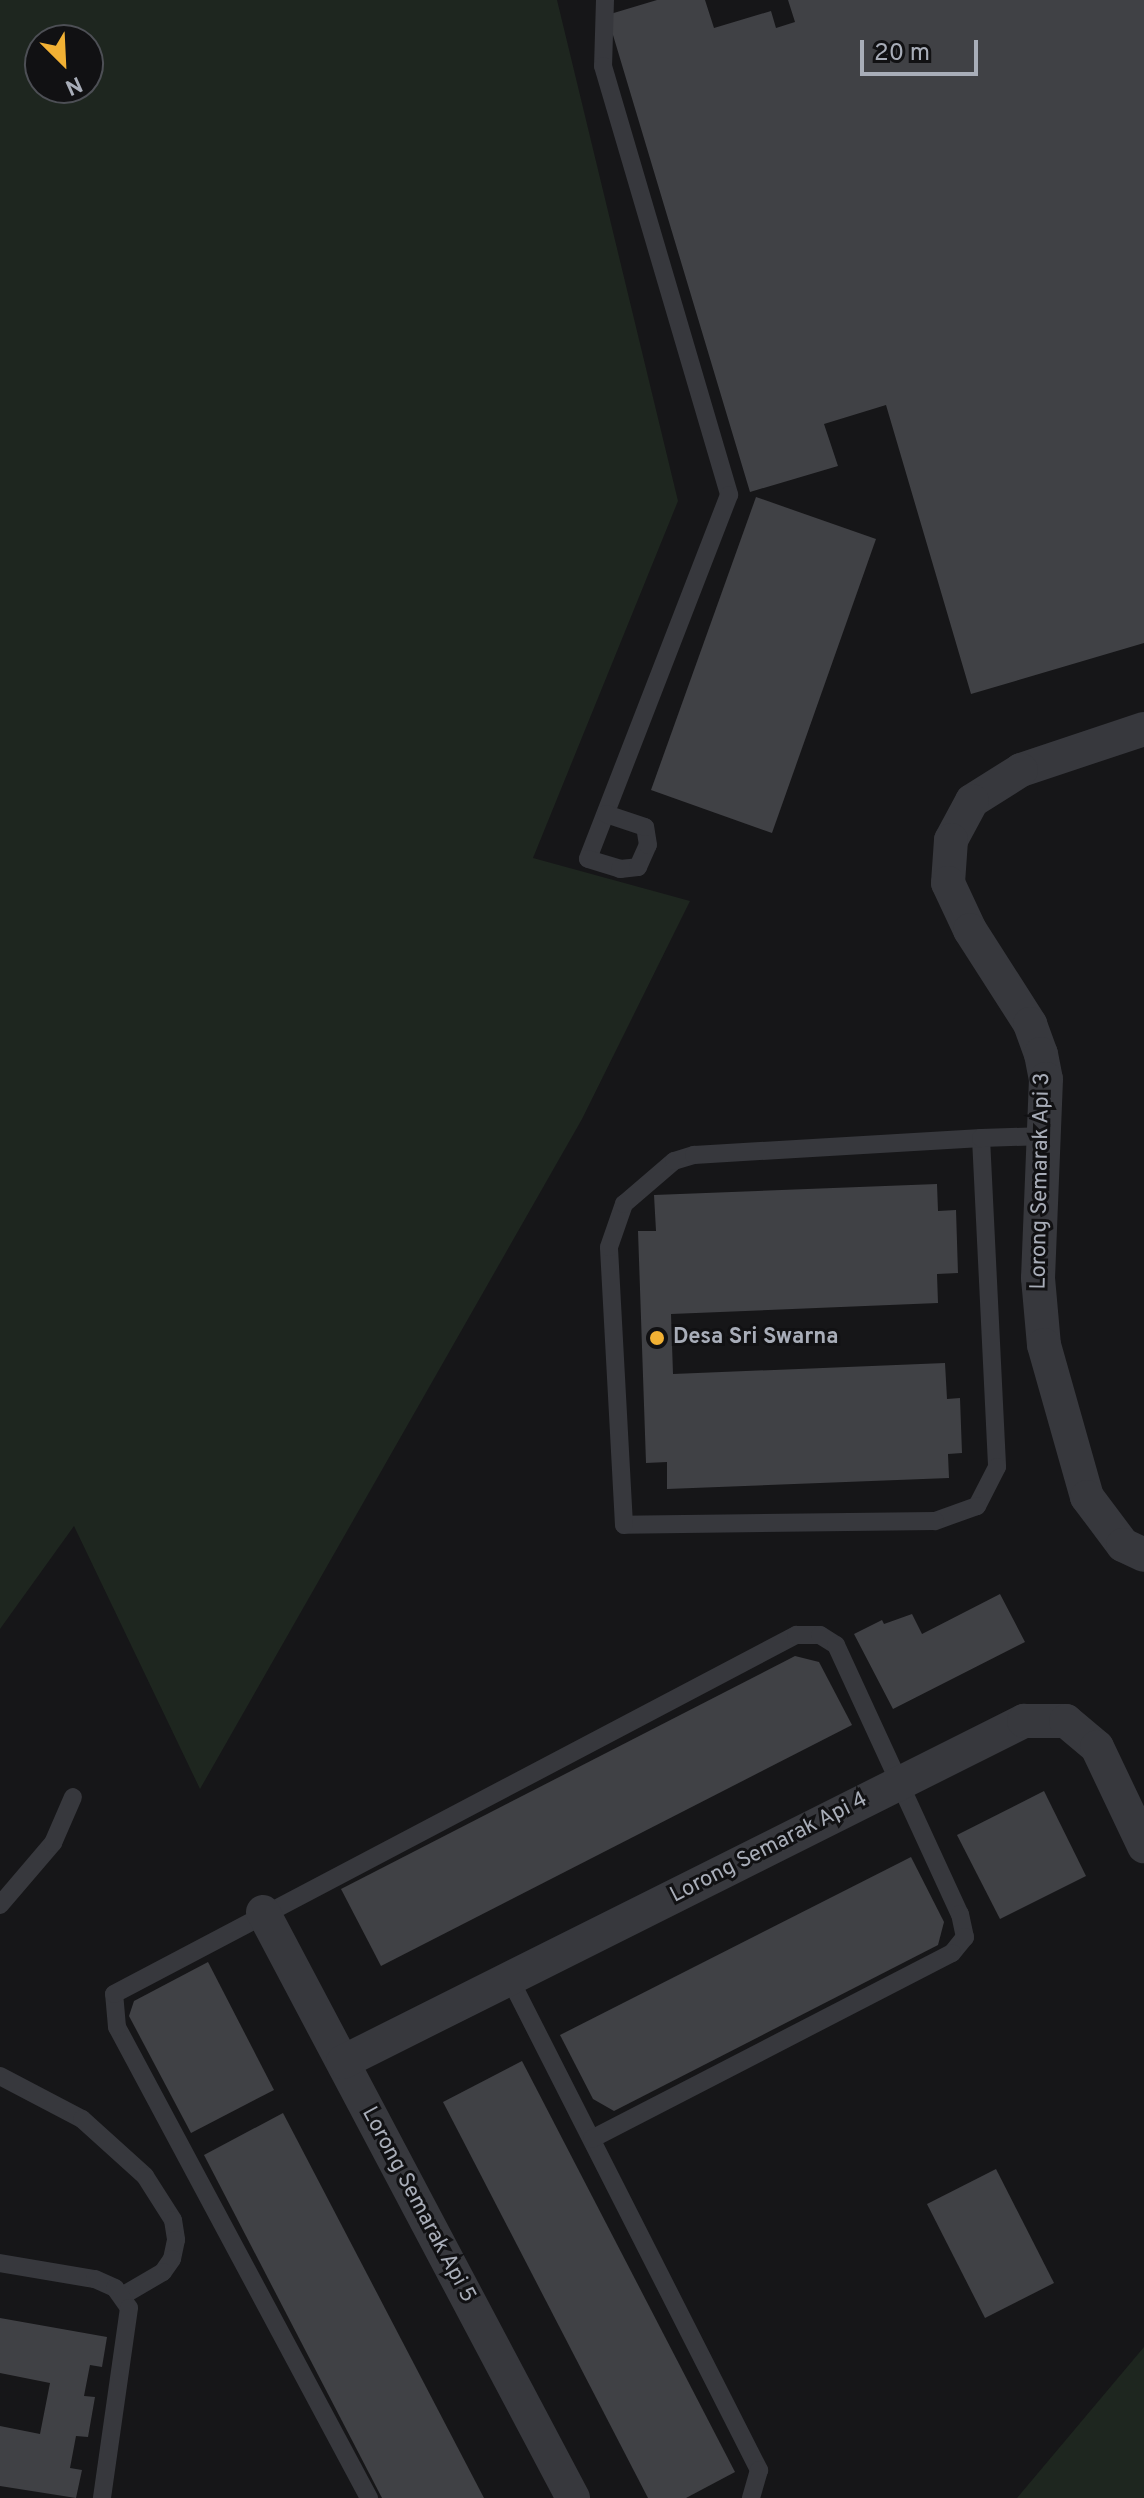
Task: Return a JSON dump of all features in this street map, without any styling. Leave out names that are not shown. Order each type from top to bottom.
[{"type":"street","name":"Lorong Semarak Api 3","points":[[1144,729],[1021,770],[972,801],[951,840],[948,883],[970,930],[1030,1024],[1041,1054],[1044,1136],[1038,1278],[1044,1345],[1087,1497],[1114,1535],[1144,1555]]},
{"type":"street","name":"Lorong Semarak Api 4","points":[[343,2062],[1024,1721],[1066,1721],[1097,1747],[1144,1846]]},
{"type":"street","name":"Lorong Semarak Api 5","points":[[263,1912],[573,2498]]},
{"type":"lane","points":[[605,0],[603,66],[729,495],[606,814]]},
{"type":"lane","points":[[981,1138],[997,1467],[977,1506],[935,1521],[624,1525],[609,1247],[613,1223],[624,1204],[674,1161],[694,1155],[981,1138],[1044,1136]]},
{"type":"lane","points":[[369,2498],[112,2012],[114,1994],[125,1984],[796,1635],[820,1635],[836,1645],[960,1914],[965,1937],[952,1953],[592,2139]]},
{"type":"lane","points":[[0,1905],[53,1843],[73,1797]]},
{"type":"lane","points":[[510,1979],[759,2470],[751,2498]]},
{"type":"lane","points":[[0,2076],[82,2119],[145,2176],[173,2220],[176,2240],[168,2265],[122,2296]]},
{"type":"lane","points":[[0,2263],[95,2279],[122,2296],[130,2322],[102,2498]]},
{"type":"shaded area","points":[[0,0],[557,0],[678,501],[533,858],[690,901],[582,1119],[200,1789],[74,1526],[0,1629]]},
{"type":"shaded area","points":[[1144,2347],[1144,2498],[1017,2498]]},
{"type":"building","points":[[657,0],[705,0],[714,28],[771,11],[776,28],[795,22],[788,0],[1144,0],[1144,643],[971,694],[886,405],[824,424],[838,466],[750,492],[607,15]]},
{"type":"building","points":[[756,497],[876,539],[772,833],[651,790]]},
{"type":"building","name":"Desa Sri Swarna","points":[[937,1184],[938,1211],[956,1210],[958,1273],[937,1274],[938,1303],[671,1314],[673,1374],[945,1363],[947,1399],[960,1398],[962,1453],[948,1454],[949,1478],[667,1489],[667,1462],[646,1463],[638,1231],[656,1231],[654,1195]]},
{"type":"building","points":[[1000,1594],[1025,1642],[893,1709],[854,1634],[882,1620],[884,1624],[912,1614],[922,1634]]},
{"type":"building","points":[[795,1656],[819,1662],[852,1725],[381,1966],[341,1889]]},
{"type":"building","points":[[1044,1791],[1086,1876],[1000,1919],[957,1835]]},
{"type":"building","points":[[911,1857],[944,1922],[938,1945],[614,2111],[593,2099],[560,2035]]},
{"type":"building","points":[[208,1962],[274,2090],[191,2133],[129,2016],[134,2001]]},
{"type":"building","points":[[522,2061],[735,2472],[686,2498],[648,2498],[443,2102]]},
{"type":"building","points":[[283,2113],[484,2498],[382,2498],[204,2155]]},
{"type":"building","points":[[996,2169],[1054,2283],[985,2318],[927,2204]]},
{"type":"building","points":[[0,2318],[107,2337],[102,2367],[90,2365],[84,2396],[95,2397],[88,2437],[76,2436],[70,2468],[82,2470],[76,2498],[0,2486],[0,2426],[40,2434],[50,2383],[0,2373]]},
{"type":"place","name":"Desa Sri Swarna","points":[[657,1338]]}]
